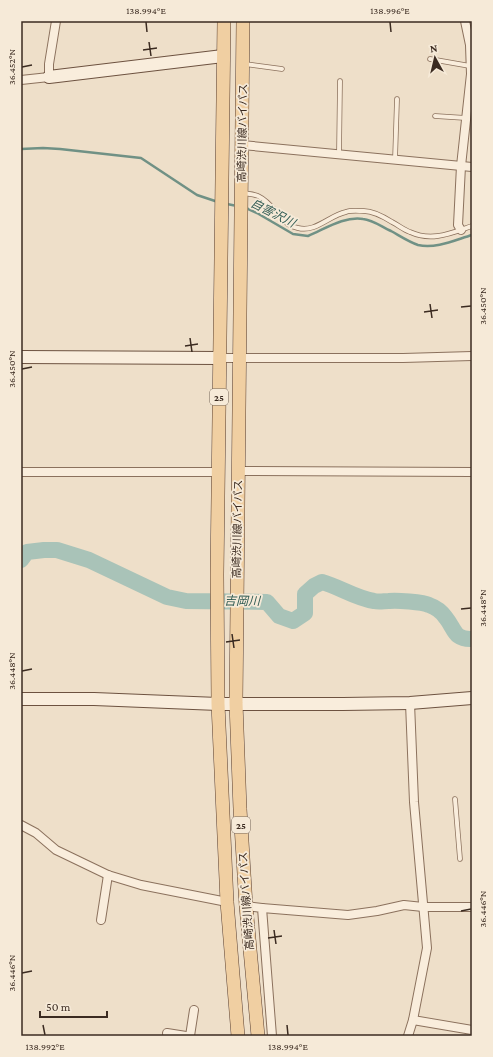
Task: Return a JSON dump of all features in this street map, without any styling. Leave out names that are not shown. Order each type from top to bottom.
[{"type":"main road","name":"高崎渋川線バイパス","points":[[224,21],[217,575],[218,704],[227,902],[238,1036]]},
{"type":"main road","name":"高崎渋川線バイパス","points":[[243,21],[236,703],[240,809],[246,906],[258,1036]]},
{"type":"street","points":[[49,77],[49,64],[56,21]]},
{"type":"street","points":[[461,230],[458,225],[461,166],[471,71],[470,45],[465,21]]},
{"type":"street","points":[[21,80],[223,56]]},
{"type":"street","points":[[242,145],[472,167]]},
{"type":"street","points":[[21,358],[403,358],[472,356]]},
{"type":"street","points":[[238,471],[472,472]]},
{"type":"street","points":[[21,472],[218,472]]},
{"type":"street","points":[[21,698],[94,698],[218,704],[343,704],[472,698]]},
{"type":"street","points":[[408,1036],[413,1020],[427,948],[422,907],[414,802],[410,702]]},
{"type":"street","points":[[21,825],[36,833],[56,850],[108,875],[141,885],[227,902]]},
{"type":"street","points":[[101,920],[108,875]]},
{"type":"street","points":[[246,906],[348,915],[404,905],[422,907],[472,907]]},
{"type":"street","points":[[262,908],[272,1036]]},
{"type":"street","points":[[190,1036],[194,1010]]},
{"type":"street","points":[[413,1020],[472,1030]]},
{"type":"street","points":[[167,1033],[186,1036]]},
{"type":"lane","points":[[430,59],[471,71]]},
{"type":"lane","points":[[242,64],[282,69]]},
{"type":"lane","points":[[338,154],[340,81]]},
{"type":"lane","points":[[396,160],[397,99]]},
{"type":"lane","points":[[435,116],[466,118]]},
{"type":"lane","points":[[241,196],[254,195],[260,197],[273,208],[287,224],[299,229],[310,228],[337,215],[355,211],[367,211],[420,236],[431,237],[445,235],[472,226]]},
{"type":"lane","points":[[455,799],[460,859]]},
{"type":"waterway","name":"自害沢川","points":[[21,149],[60,149],[141,158],[197,195],[218,202]]},
{"type":"waterway","name":"自害沢川","points":[[227,204],[237,206]]},
{"type":"waterway","name":"自害沢川","points":[[246,208],[293,234],[308,236],[349,219],[374,222],[408,241],[425,246],[439,245],[472,235]]},
{"type":"waterway","name":"吉岡川","points":[[21,560],[27,552],[57,550],[89,560],[167,597],[186,601],[267,602],[279,616],[293,621],[305,613],[305,594],[314,586],[322,582],[367,600],[409,602],[429,605],[436,608],[442,614],[458,636],[466,639],[472,639]]}]
